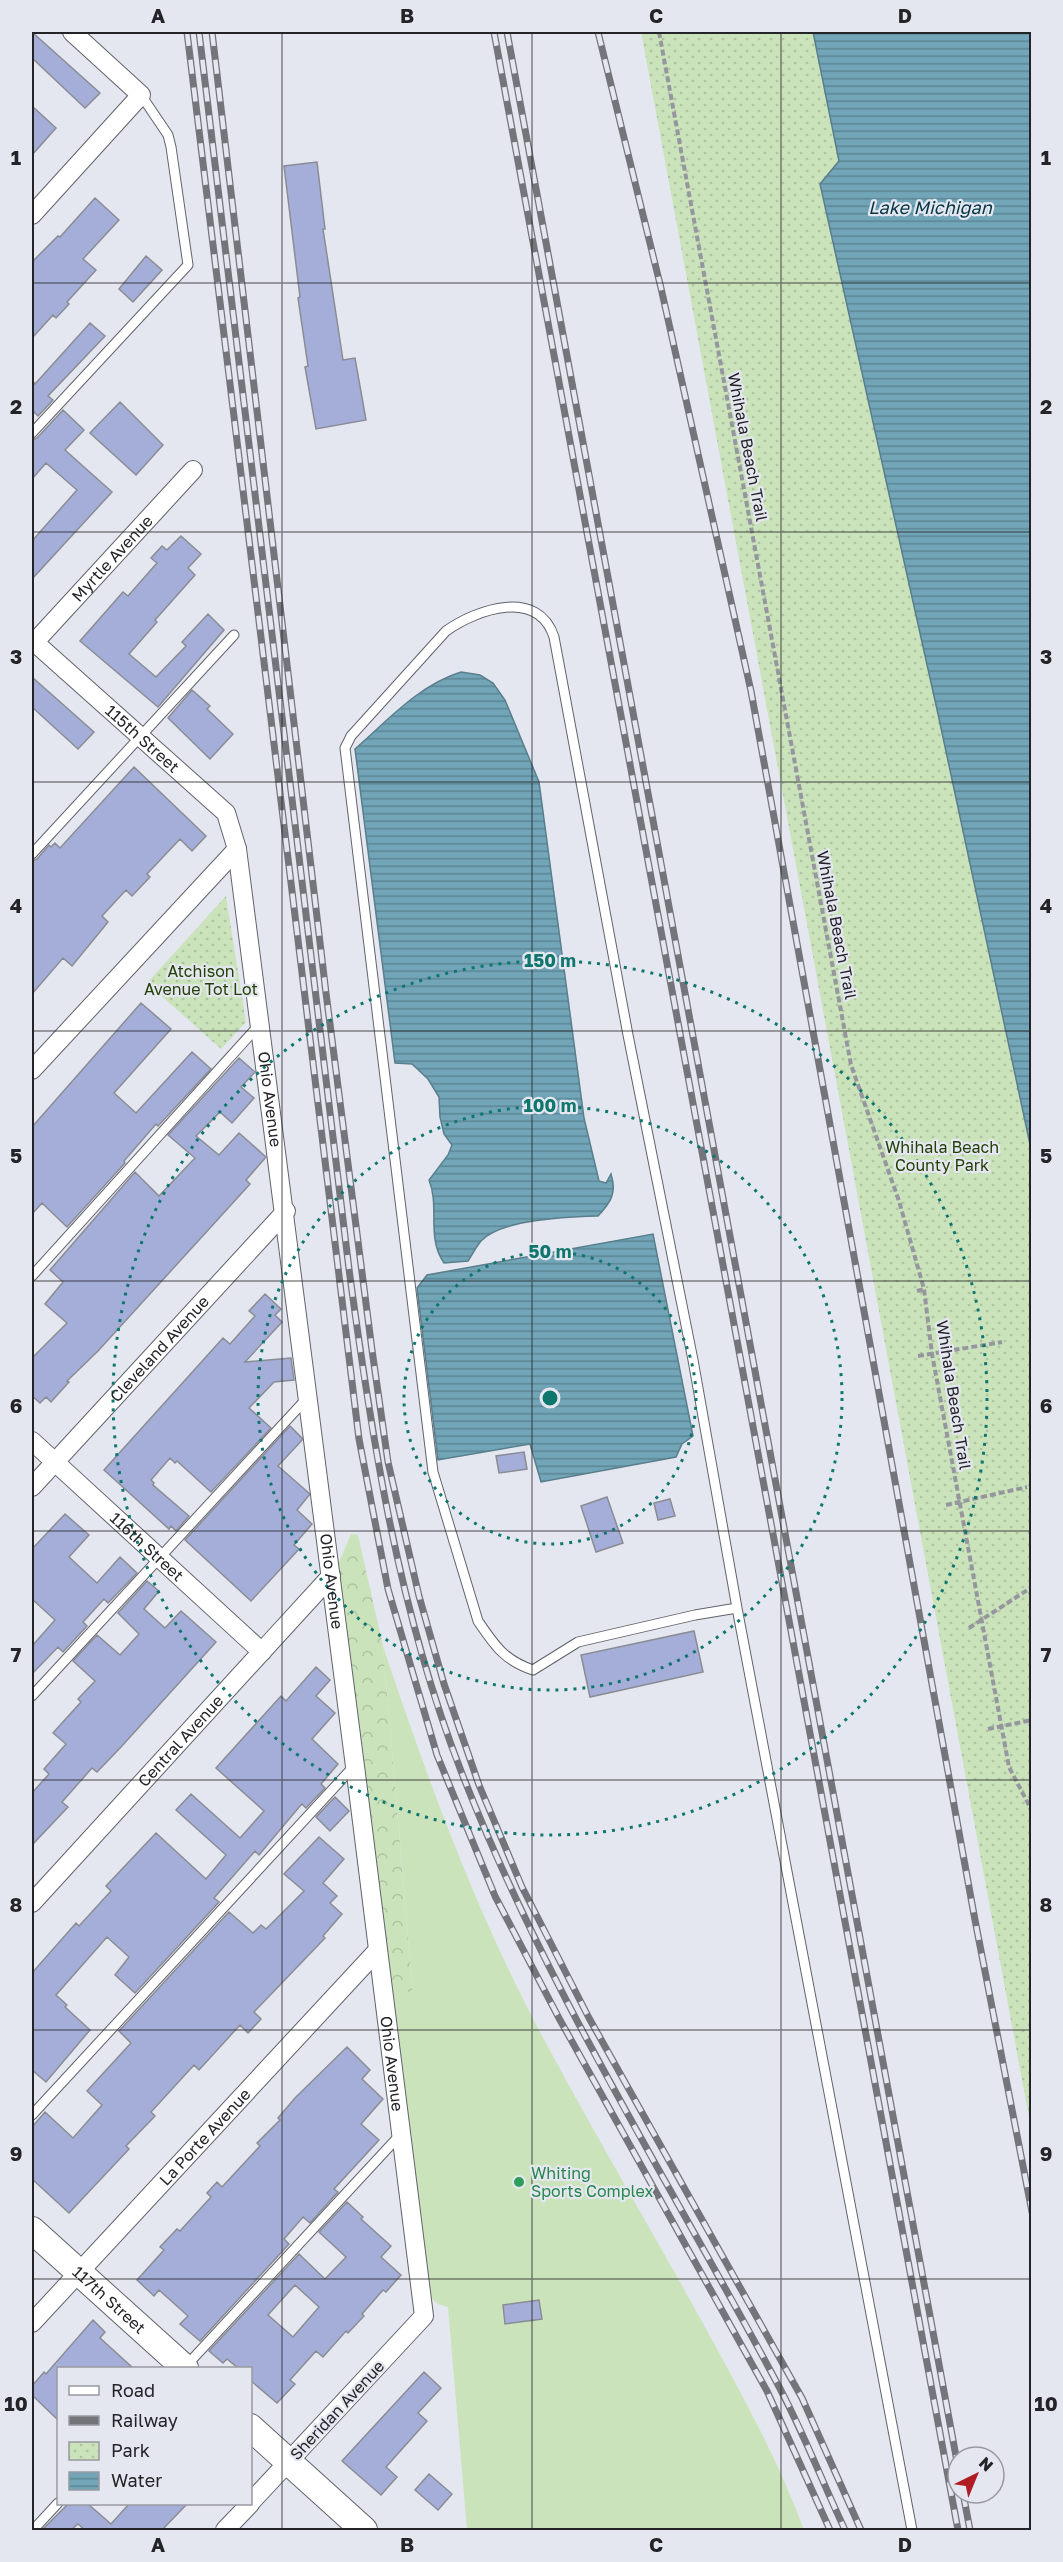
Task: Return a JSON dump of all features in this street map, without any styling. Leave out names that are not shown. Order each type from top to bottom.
[{"type":"street","points":[[32,215],[141,94],[72,32]]},
{"type":"street","name":"Myrtle Avenue","points":[[32,642],[193,470]]},
{"type":"street","name":"115th Street","points":[[32,642],[226,813],[237,849]]},
{"type":"street","points":[[32,1070],[237,849]]},
{"type":"street","name":"Ohio Avenue","points":[[237,849],[286,1211],[376,1952],[424,2316]]},
{"type":"street","name":"Cleveland Avenue","points":[[32,1487],[286,1211]]},
{"type":"street","name":"116th Street","points":[[32,1441],[262,1652]]},
{"type":"street","name":"Central Avenue","points":[[32,1903],[330,1576]]},
{"type":"street","name":"La Porte Avenue","points":[[32,2323],[376,1952]]},
{"type":"street","name":"117th Street","points":[[32,2230],[183,2367]]},
{"type":"street","name":"Sheridan Avenue","points":[[252,2501],[424,2316]]},
{"type":"street","points":[[252,2429],[364,2530]]},
{"type":"street","name":"Sheridan Avenue","points":[[225,2530],[248,2505]]},
{"type":"lane","points":[[32,433],[188,265],[168,135],[141,94]]},
{"type":"lane","points":[[737,1608],[695,1615],[578,1642],[533,1670],[512,1662],[492,1643],[478,1621],[433,1472],[345,748],[351,736],[446,631],[460,621],[507,607],[527,607],[550,624],[554,637],[626,1024],[693,1360],[737,1608],[912,2530]]},
{"type":"lane","points":[[32,854],[234,635]]},
{"type":"lane","points":[[32,1276],[261,1023]]},
{"type":"lane","points":[[32,1696],[309,1395]]},
{"type":"lane","points":[[32,2115],[354,1765]]},
{"type":"lane","points":[[185,2367],[400,2134]]},
{"type":"lane","points":[[33,2530],[57,2504]]},
{"type":"path","name":"Whihala Beach Trail","points":[[659,32],[851,1065],[899,1201],[924,1289],[932,1354],[1009,1767],[1032,1811]]},
{"type":"path","points":[[917,1291],[924,1289]]},
{"type":"path","points":[[918,1356],[1002,1342]]},
{"type":"path","points":[[946,1505],[1027,1487]]},
{"type":"path","points":[[969,1628],[1032,1587]]},
{"type":"path","points":[[988,1729],[1032,1720]]},
{"type":"green space","name":"Whihala Beach County Park","points":[[641,32],[813,32],[839,161],[820,184],[938,714],[1031,1149],[1031,2128]]},
{"type":"green space","name":"Atchison Avenue Tot Lot","points":[[226,896],[246,1022],[221,1049],[147,983]]},
{"type":"green space","points":[[351,1534],[358,1535],[383,1646],[413,1994],[384,1981],[336,1569]]},
{"type":"green space","name":"Whiting Sports Complex","points":[[383,1646],[438,1803],[503,1957],[572,2090],[745,2402],[783,2478],[804,2530],[467,2530],[448,2307],[438,2304],[430,2297],[384,1981],[413,1993]]},
{"type":"water","name":"Lake Michigan","points":[[813,32],[1031,32],[1031,1149],[938,714],[820,184],[839,161]]},
{"type":"water","points":[[461,672],[480,675],[493,683],[505,700],[539,782],[584,1118],[599,1181],[606,1183],[611,1174],[613,1192],[609,1202],[598,1216],[536,1221],[504,1228],[481,1241],[468,1261],[444,1263],[434,1232],[432,1190],[429,1180],[448,1155],[452,1145],[444,1134],[439,1097],[428,1079],[412,1064],[395,1063],[355,749],[418,694],[431,685]]},
{"type":"water","points":[[653,1234],[693,1436],[682,1444],[676,1457],[541,1482],[530,1444],[438,1460],[417,1288],[427,1275]]},
{"type":"building","points":[[32,32],[100,93],[85,108],[32,58]]},
{"type":"building","points":[[32,106],[56,128],[32,155]]},
{"type":"building","points":[[317,162],[325,229],[323,229],[343,360],[355,358],[366,420],[316,429],[305,367],[308,366],[298,298],[300,297],[284,166]]},
{"type":"building","points":[[95,198],[119,220],[83,259],[96,270],[56,318],[53,315],[32,338],[32,262],[58,236],[60,237]]},
{"type":"building","points":[[146,256],[162,270],[133,302],[119,289]]},
{"type":"building","points":[[90,323],[105,336],[48,396],[53,400],[38,416],[34,412],[32,414],[32,380],[35,384]]},
{"type":"building","points":[[120,402],[163,445],[136,475],[90,433]]},
{"type":"building","points":[[63,410],[84,430],[65,450],[112,492],[32,579],[32,541],[77,490],[46,463],[32,479],[32,440],[37,438]]},
{"type":"building","points":[[181,536],[201,554],[188,568],[195,575],[155,620],[157,622],[129,654],[156,677],[186,646],[182,642],[208,614],[224,630],[158,707],[80,641],[123,592],[128,596],[157,563],[151,558],[162,546],[167,550]]},
{"type":"building","points":[[32,677],[94,732],[78,749],[32,707]]},
{"type":"building","points":[[192,690],[210,706],[207,709],[233,734],[210,759],[168,718]]},
{"type":"building","points":[[134,767],[206,836],[192,851],[180,839],[147,874],[150,877],[132,896],[126,890],[102,916],[108,922],[72,966],[63,958],[32,994],[32,861],[37,859],[49,845],[51,847],[55,843],[60,848]]},
{"type":"building","points":[[141,1003],[171,1029],[114,1093],[136,1113],[192,1052],[211,1069],[158,1126],[156,1124],[124,1161],[125,1163],[67,1227],[42,1203],[32,1214],[32,1127]]},
{"type":"building","points":[[239,1058],[255,1072],[241,1087],[254,1098],[232,1123],[220,1112],[196,1136],[219,1155],[239,1133],[266,1157],[246,1180],[250,1184],[98,1351],[67,1381],[69,1382],[51,1402],[46,1397],[40,1403],[32,1396],[32,1358],[67,1323],[45,1304],[63,1282],[50,1270],[135,1172],[159,1196],[195,1158],[168,1135]]},
{"type":"building","points":[[265,1294],[281,1309],[275,1315],[282,1322],[245,1362],[291,1358],[294,1380],[274,1382],[249,1408],[271,1428],[211,1492],[177,1461],[175,1463],[170,1458],[151,1480],[153,1485],[189,1516],[176,1531],[171,1526],[169,1529],[104,1470],[223,1338],[230,1344],[255,1316],[249,1311]]},
{"type":"building","points":[[290,1426],[303,1439],[278,1466],[310,1494],[297,1510],[312,1524],[294,1545],[299,1549],[251,1601],[185,1540]]},
{"type":"building","points":[[524,1452],[527,1469],[499,1473],[496,1456]]},
{"type":"building","points":[[607,1497],[623,1543],[596,1552],[581,1506]]},
{"type":"building","points":[[670,1499],[675,1516],[658,1520],[654,1503]]},
{"type":"building","points":[[65,1514],[89,1535],[69,1557],[97,1583],[120,1557],[137,1573],[108,1603],[104,1599],[83,1622],[87,1626],[63,1652],[58,1647],[32,1674],[32,1646],[55,1620],[32,1599],[32,1549]]},
{"type":"building","points":[[147,1581],[159,1591],[144,1609],[165,1628],[181,1611],[216,1642],[97,1772],[92,1768],[62,1802],[68,1807],[32,1845],[32,1793],[49,1774],[44,1769],[66,1744],[53,1733],[81,1702],[78,1699],[95,1681],[73,1661],[97,1635],[120,1655],[139,1634],[118,1613]]},
{"type":"building","points":[[694,1631],[703,1672],[590,1697],[581,1655]]},
{"type":"building","points":[[316,1667],[330,1680],[316,1696],[335,1713],[312,1739],[338,1764],[321,1784],[325,1788],[306,1808],[302,1804],[300,1806],[259,1855],[255,1851],[214,1898],[219,1902],[135,1993],[115,1975],[129,1957],[107,1937],[56,1995],[67,2005],[65,2007],[90,2030],[46,2082],[32,2070],[32,1973],[76,1923],[79,1926],[111,1891],[106,1886],[156,1833],[206,1879],[226,1855],[176,1810],[191,1794],[240,1838],[264,1811],[216,1768],[281,1696],[286,1701]]},
{"type":"building","points":[[335,1797],[349,1811],[330,1831],[316,1817]]},
{"type":"building","points":[[319,1837],[344,1859],[323,1883],[337,1896],[330,1903],[342,1914],[323,1936],[325,1938],[254,2012],[261,2019],[248,2033],[240,2025],[199,2070],[194,2065],[151,2112],[155,2116],[126,2146],[129,2149],[69,2213],[32,2179],[32,2127],[45,2112],[73,2138],[102,2105],[87,2091],[131,2043],[119,2031],[229,1912],[253,1933],[261,1925],[266,1929],[304,1891],[284,1874]]},
{"type":"building","points":[[347,2047],[370,2070],[362,2079],[383,2099],[361,2124],[379,2140],[334,2189],[338,2192],[310,2223],[303,2217],[284,2239],[289,2244],[200,2341],[180,2324],[188,2316],[159,2290],[154,2296],[137,2280],[164,2250],[160,2247],[177,2229],[180,2231],[211,2197],[207,2193],[217,2182],[222,2187],[260,2146],[257,2143],[280,2120],[278,2118],[295,2098]]},
{"type":"building","points":[[347,2202],[363,2217],[361,2219],[391,2246],[381,2257],[401,2275],[386,2292],[383,2290],[362,2314],[364,2316],[348,2333],[346,2331],[323,2357],[316,2351],[290,2380],[295,2384],[277,2403],[252,2382],[252,2367],[237,2367],[227,2359],[223,2363],[209,2351],[299,2254],[325,2279],[346,2257],[319,2232]],"holes":[[[295,2285],[319,2307],[293,2337],[268,2315]]]},
{"type":"building","points":[[539,2300],[542,2319],[505,2324],[503,2305]]},
{"type":"building","points":[[93,2320],[105,2332],[100,2338],[132,2367],[57,2367],[57,2419],[32,2395],[32,2386],[44,2372],[46,2374]]},
{"type":"building","points":[[424,2372],[441,2388],[418,2413],[427,2421],[386,2467],[397,2477],[381,2495],[342,2461]]},
{"type":"building","points":[[429,2474],[452,2494],[438,2510],[415,2490]]},
{"type":"building","points":[[67,2505],[89,2505],[111,2524],[128,2505],[186,2505],[162,2530],[85,2530],[78,2524],[71,2530],[42,2530]]},
{"type":"railway","points":[[187,32],[359,1439],[388,1589],[437,1755],[495,1896],[560,2020],[767,2391],[830,2530]]},
{"type":"railway","points":[[199,32],[349,1269],[378,1460],[404,1586],[420,1648],[461,1771],[530,1928],[609,2081],[776,2381],[845,2530]]},
{"type":"railway","points":[[212,32],[326,993],[372,1350],[388,1462],[419,1596],[444,1684],[479,1785],[522,1887],[589,2018],[802,2398],[861,2530]]},
{"type":"railway","points":[[494,32],[958,2530]]},
{"type":"railway","points":[[507,32],[954,2445]]},
{"type":"railway","points":[[598,32],[661,288],[751,691],[975,1920],[1032,2212]]},
{"type":"railway","points":[[965,2505],[970,2530]]},
{"type":"place","name":"Whiting Sports Complex","points":[[519,2182]]}]
